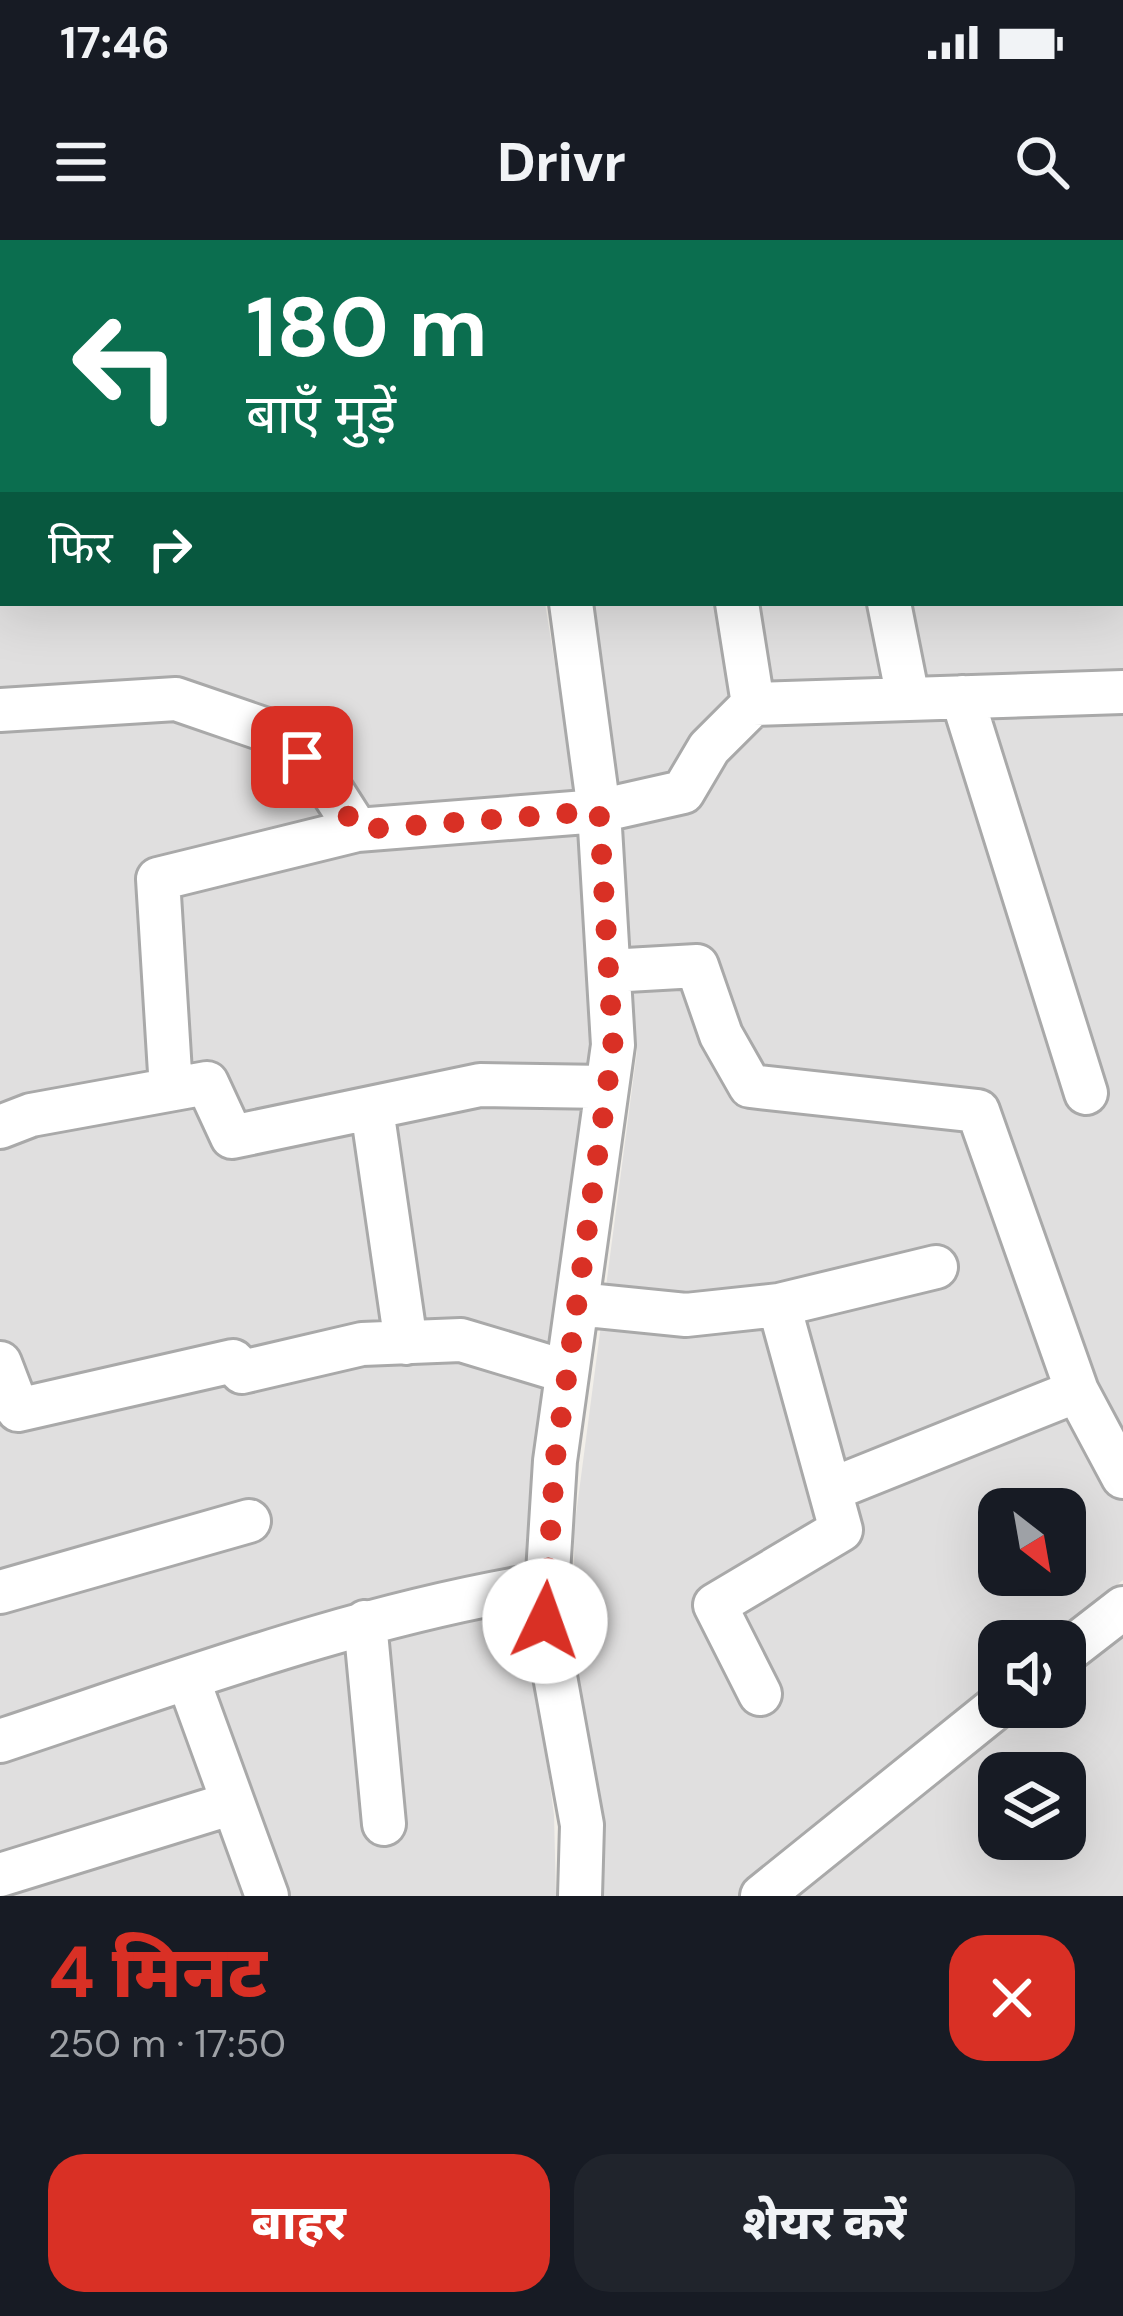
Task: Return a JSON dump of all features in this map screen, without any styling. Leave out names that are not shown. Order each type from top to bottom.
[{"type":"street","points":[[571,606],[599,811],[613,1045],[567,1372],[545,1621],[582,1825],[580,1896]]},
{"type":"street","points":[[737,606],[753,704]]},
{"type":"street","points":[[890,606],[908,698]]},
{"type":"street","points":[[962,697],[1086,1093]]},
{"type":"street","points":[[171,1089],[158,879],[357,830],[599,811],[682,792],[709,748],[753,704],[962,697],[1119,704]]},
{"type":"street","points":[[0,710],[176,699],[278,734],[325,780],[357,830]]},
{"type":"street","points":[[610,971],[697,966],[721,1036],[750,1086],[978,1111],[1077,1391],[1123,1477]]},
{"type":"street","points":[[0,1127],[31,1115],[207,1083],[232,1137],[480,1084],[607,1088]]},
{"type":"street","points":[[373,1109],[406,1343]]},
{"type":"street","points":[[577,1304],[686,1315],[779,1306],[936,1267]]},
{"type":"street","points":[[760,1694],[715,1605],[841,1530],[779,1306]]},
{"type":"street","points":[[0,1363],[18,1410],[233,1360],[242,1372],[362,1344],[460,1340],[567,1372]]},
{"type":"street","points":[[830,1490],[1077,1391]]},
{"type":"street","points":[[0,1592],[249,1522]]},
{"type":"street","points":[[0,1742],[365,1622],[435,1602],[547,1584]]},
{"type":"street","points":[[1086,1637],[1123,1608]]},
{"type":"street","points":[[365,1622],[383,1824]]},
{"type":"street","points":[[188,1679],[267,1896]]},
{"type":"street","points":[[762,1896],[807,1883],[978,1724]]},
{"type":"street","points":[[0,1875],[233,1803]]},
{"type":"shaded area","points":[[0,606],[545,606],[584,844],[591,1046],[537,1420],[527,1613],[554,1815],[556,1896],[0,1896]]},
{"type":"shaded area","points":[[593,606],[1123,606],[1123,1580],[1074,1620],[978,1620],[978,1699],[738,1896],[601,1896],[575,1681],[574,1530],[637,1051]]},
{"type":"shaded area","points":[[1123,1630],[1123,1896],[798,1896],[1003,1728],[1086,1728],[1086,1661]]},
{"type":"route","points":[[302,757],[325,780],[357,830],[599,811],[613,1045],[555,1461],[545,1621]]}]
